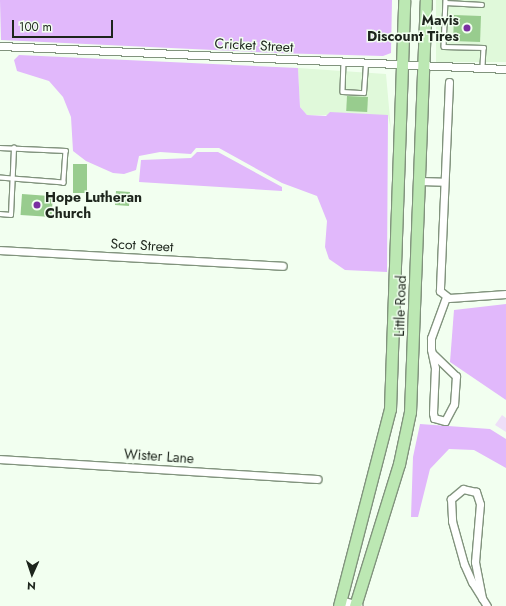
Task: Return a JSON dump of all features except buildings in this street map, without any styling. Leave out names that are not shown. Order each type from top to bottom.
[{"type":"main road","name":"Little Road","points":[[340,603],[390,410],[404,0]]},
{"type":"main road","name":"Little Road","points":[[356,606],[399,464],[410,412],[426,0]]},
{"type":"street","name":"Cricket Street","points":[[0,46],[506,69]]},
{"type":"street","points":[[446,297],[439,285],[449,82]]},
{"type":"street","points":[[420,181],[444,182]]},
{"type":"street","name":"Scot Street","points":[[0,250],[283,266]]},
{"type":"street","points":[[446,297],[506,294]]},
{"type":"street","points":[[433,354],[456,376],[454,404],[445,421],[434,418],[433,413],[432,329],[446,297]]},
{"type":"street","name":"Wister Lane","points":[[0,459],[317,479]]},
{"type":"street","points":[[482,598],[475,562],[480,504],[476,492],[463,489],[451,499],[452,521],[464,564],[482,598],[487,606]]},
{"type":"street","points":[[340,603],[356,606]]},
{"type":"lane","points":[[482,5],[446,2],[444,47],[484,48],[483,68]]},
{"type":"lane","points":[[344,62],[343,92],[364,93],[366,63]]},
{"type":"lane","points":[[0,148],[66,151],[64,183],[13,181],[0,178]]},
{"type":"lane","points":[[0,214],[11,214],[14,148]]},
{"type":"shaded area","points":[[0,0],[392,0],[391,53],[383,56],[275,53],[1,40]]},
{"type":"shaded area","points":[[436,0],[506,0],[506,62],[436,62]]},
{"type":"shaded area","points":[[19,55],[298,68],[300,107],[307,115],[326,116],[330,112],[388,115],[387,272],[345,270],[329,259],[325,247],[327,221],[317,196],[282,183],[219,148],[196,148],[191,154],[160,152],[139,156],[136,170],[124,174],[113,173],[86,161],[73,151],[71,117],[63,97],[49,81],[17,71],[14,60]]},
{"type":"shaded area","points":[[298,68],[386,74],[391,130],[388,115],[307,115],[300,107]]},
{"type":"shaded area","points":[[197,152],[218,152],[282,187],[282,191],[139,182],[141,160],[191,158]]},
{"type":"shaded area","points":[[506,304],[506,400],[450,362],[454,310]]},
{"type":"shaded area","points":[[502,415],[506,418],[506,432],[495,425]]},
{"type":"shaded area","points":[[420,424],[490,429],[506,439],[506,468],[474,450],[449,449],[430,469],[418,517],[411,517],[413,457]]},
{"type":"place","name":"Mavis Discount Tires","points":[[467,28]]},
{"type":"place","name":"Hope Lutheran Church","points":[[37,205]]}]
